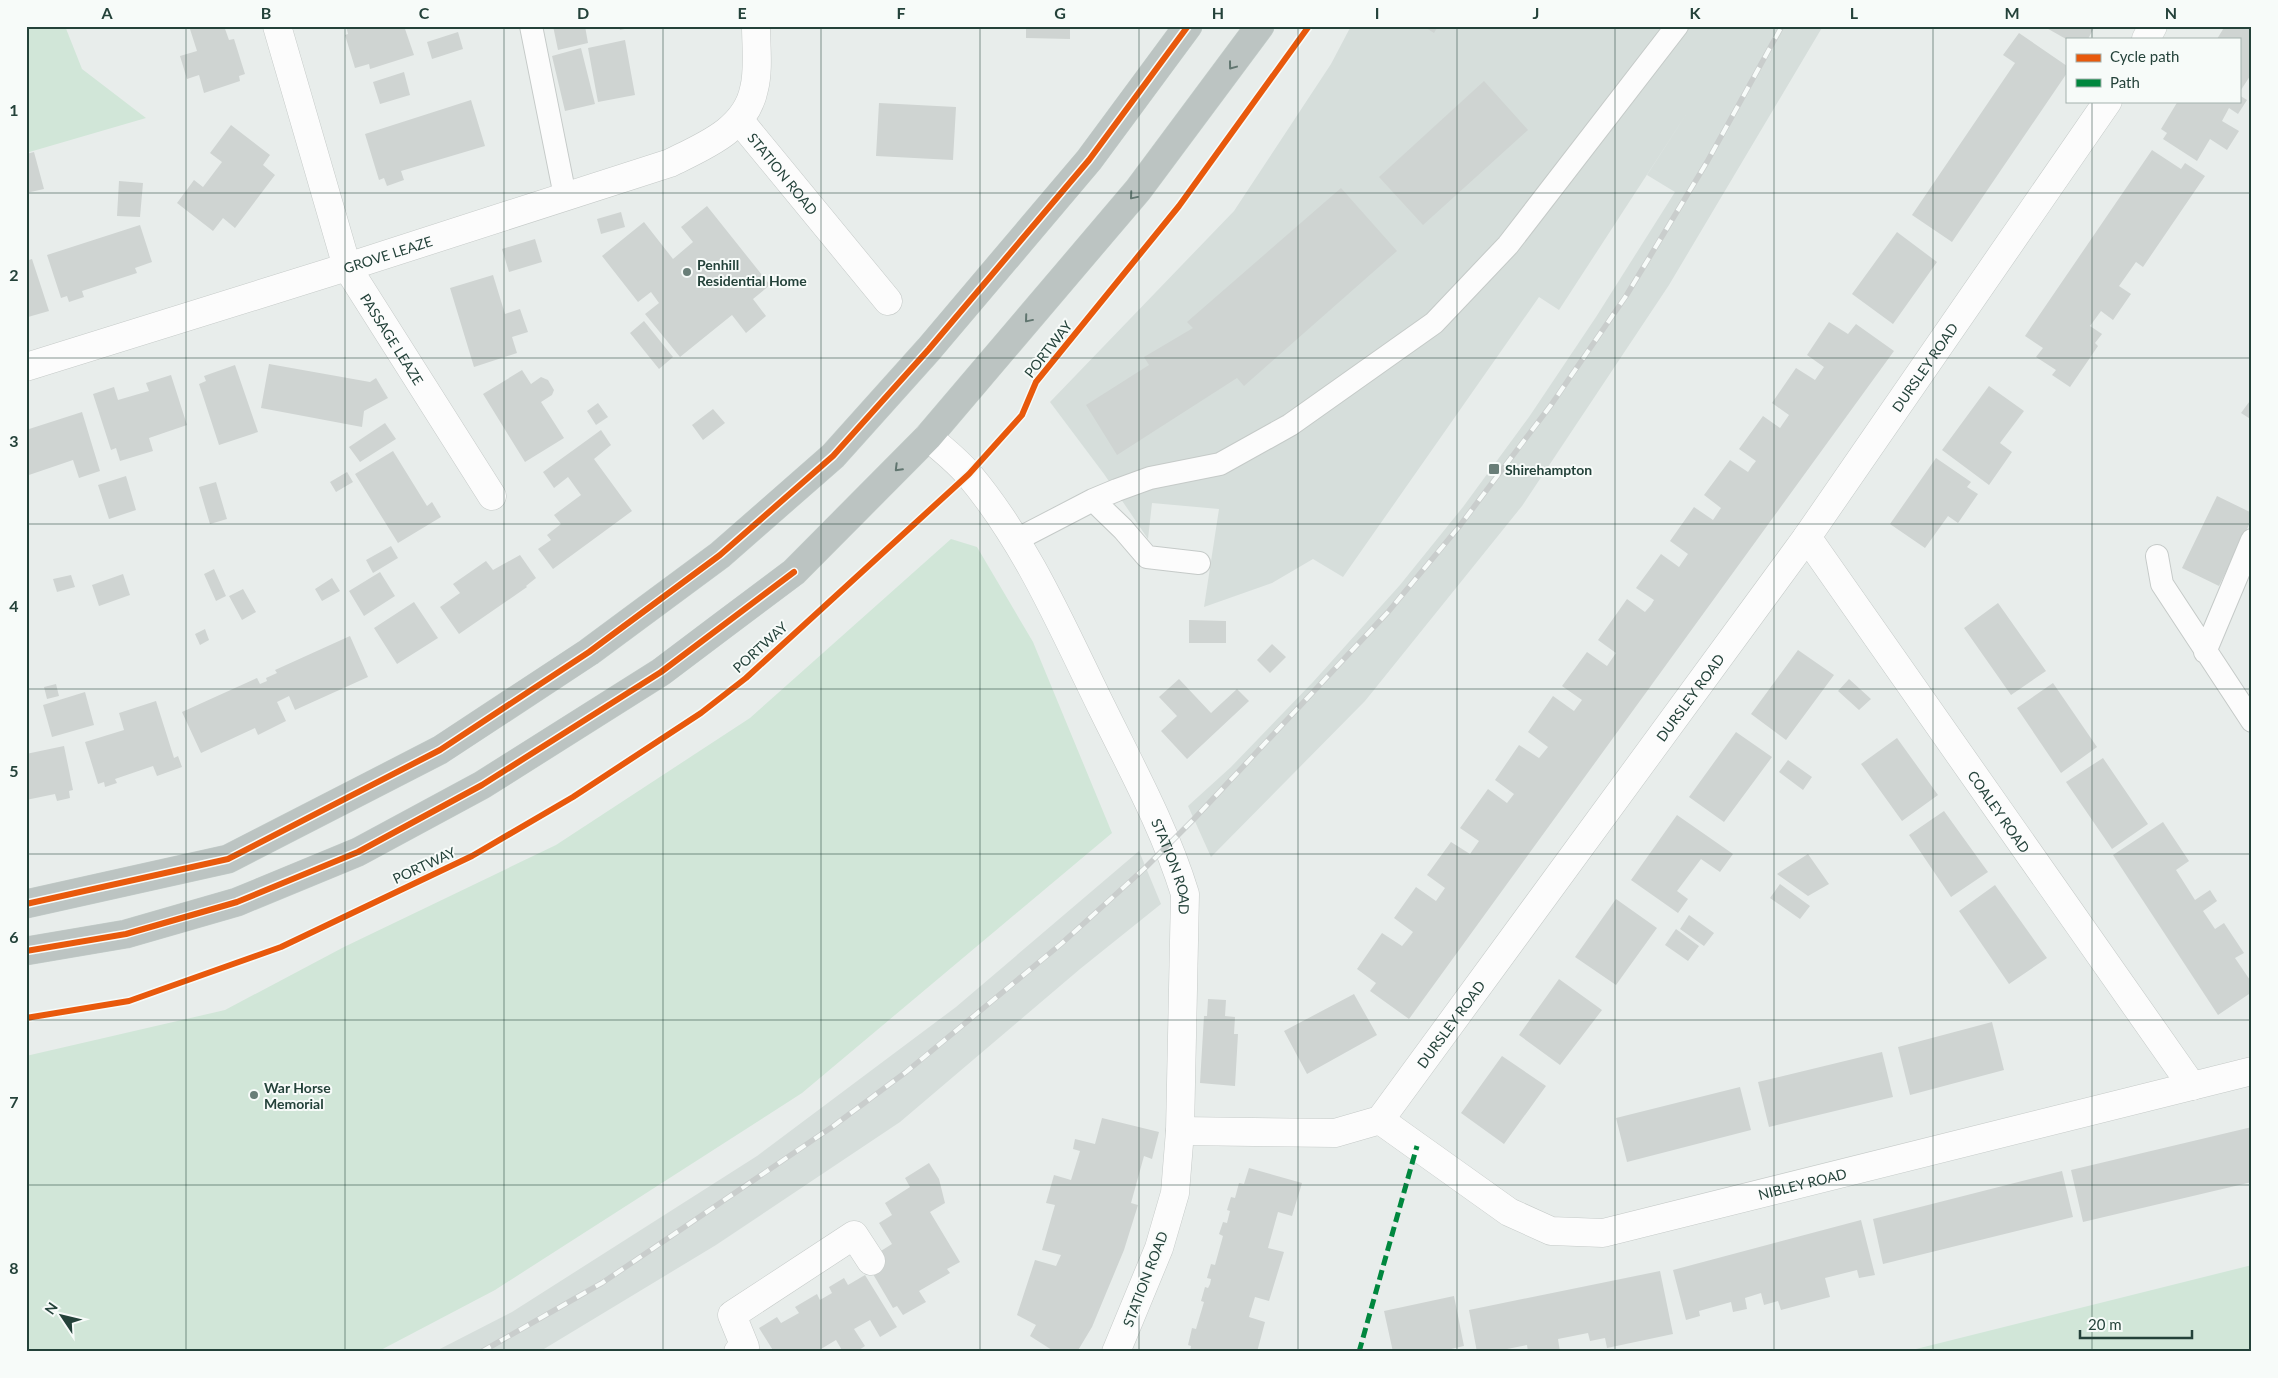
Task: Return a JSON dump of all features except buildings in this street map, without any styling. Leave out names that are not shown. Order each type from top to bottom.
[{"type":"highway","points":[[26,904],[228,859],[440,750],[589,652],[720,555],[833,456],[922,356],[1089,160],[1188,26]]},
{"type":"highway","points":[[26,951],[126,934],[237,902],[358,852],[482,785],[661,672],[794,572],[928,437],[1138,190],[1260,26]]},
{"type":"street","name":"PASSAGE LEAZE","points":[[277,26],[347,267],[492,496]]},
{"type":"street","name":"STATION ROAD","points":[[756,26],[754,89],[740,121],[888,301]]},
{"type":"street","points":[[2147,38],[2153,26]]},
{"type":"street","name":"DURSLEY ROAD","points":[[1380,1120],[1808,537],[2107,102]]},
{"type":"street","name":"GROVE LEAZE","points":[[26,367],[347,267],[670,163],[710,143],[740,121]]},
{"type":"street","name":"STATION ROAD","points":[[928,437],[969,474],[1006,523],[1016,540],[1041,585],[1155,816],[1174,858],[1185,894],[1180,1131],[1175,1193],[1160,1248],[1116,1352]]},
{"type":"street","name":"COALEY ROAD","points":[[1808,537],[2192,1086]]},
{"type":"street","name":"NIBLEY ROAD","points":[[1380,1120],[1509,1212],[1551,1230],[1603,1233],[2252,1071]]},
{"type":"street","points":[[1180,1131],[1335,1133],[1380,1120]]},
{"type":"street","points":[[738,1352],[745,1347],[732,1315],[854,1235],[871,1261]]},
{"type":"lane","points":[[531,26],[565,196]]},
{"type":"lane","points":[[1016,540],[1093,500],[1150,478],[1220,464],[1290,425],[1434,323],[1508,245],[1677,26]]},
{"type":"lane","points":[[1093,500],[1123,529],[1147,557],[1199,563]]},
{"type":"lane","points":[[2205,652],[2252,540]]},
{"type":"lane","points":[[2157,556],[2162,584],[2252,721]]},
{"type":"shaded area","points":[[1351,26],[1823,26],[1669,285],[1522,506],[1365,701],[1211,857],[1188,806],[1231,767],[1313,682],[1400,585],[1463,507],[1529,417],[1596,317],[1675,192],[1647,175],[1689,110],[1559,310],[1539,297],[1343,577],[1313,559],[1272,583],[1204,607],[1219,509],[1152,503],[1148,539],[1104,474],[1050,402],[1234,211],[1331,64]]},
{"type":"shaded area","points":[[1139,851],[1161,904],[1080,969],[900,1122],[716,1245],[539,1352],[434,1352],[512,1312],[757,1156],[956,1007]]},
{"type":"green space","points":[[26,26],[65,26],[82,69],[146,118],[26,153]]},
{"type":"green space","points":[[951,539],[977,547],[1033,642],[1112,833],[802,1093],[495,1290],[377,1352],[26,1352],[26,1056],[225,1010],[344,947],[556,845],[750,718]]},
{"type":"green space","points":[[2252,1265],[2252,1352],[1904,1352]]},
{"type":"railway","points":[[481,1352],[602,1283],[832,1127],[906,1072],[1061,944],[1146,867],[1194,819],[1388,612],[1458,528],[1551,405],[1626,296],[1707,162],[1782,26]]},
{"type":"marked path","points":[[1359,1352],[1417,1146]]},
{"type":"cycle path","points":[[26,904],[228,859],[440,750],[589,652],[720,555],[833,456],[929,349],[1089,160],[1188,26]]},
{"type":"cycle path","name":"PORTWAY","points":[[26,1018],[129,1001],[281,947],[472,856],[573,797],[701,713],[746,678],[969,474],[1022,415],[1036,382],[1179,206],[1309,26]]},
{"type":"cycle path","points":[[26,951],[126,934],[237,902],[358,852],[482,785],[661,672],[794,572]]},
{"type":"place","name":"Penhill Residential Home","points":[[687,272]]},
{"type":"place","name":"Shirehampton","points":[[1494,469]]},
{"type":"place","name":"War Horse Memorial","points":[[254,1095]]}]
